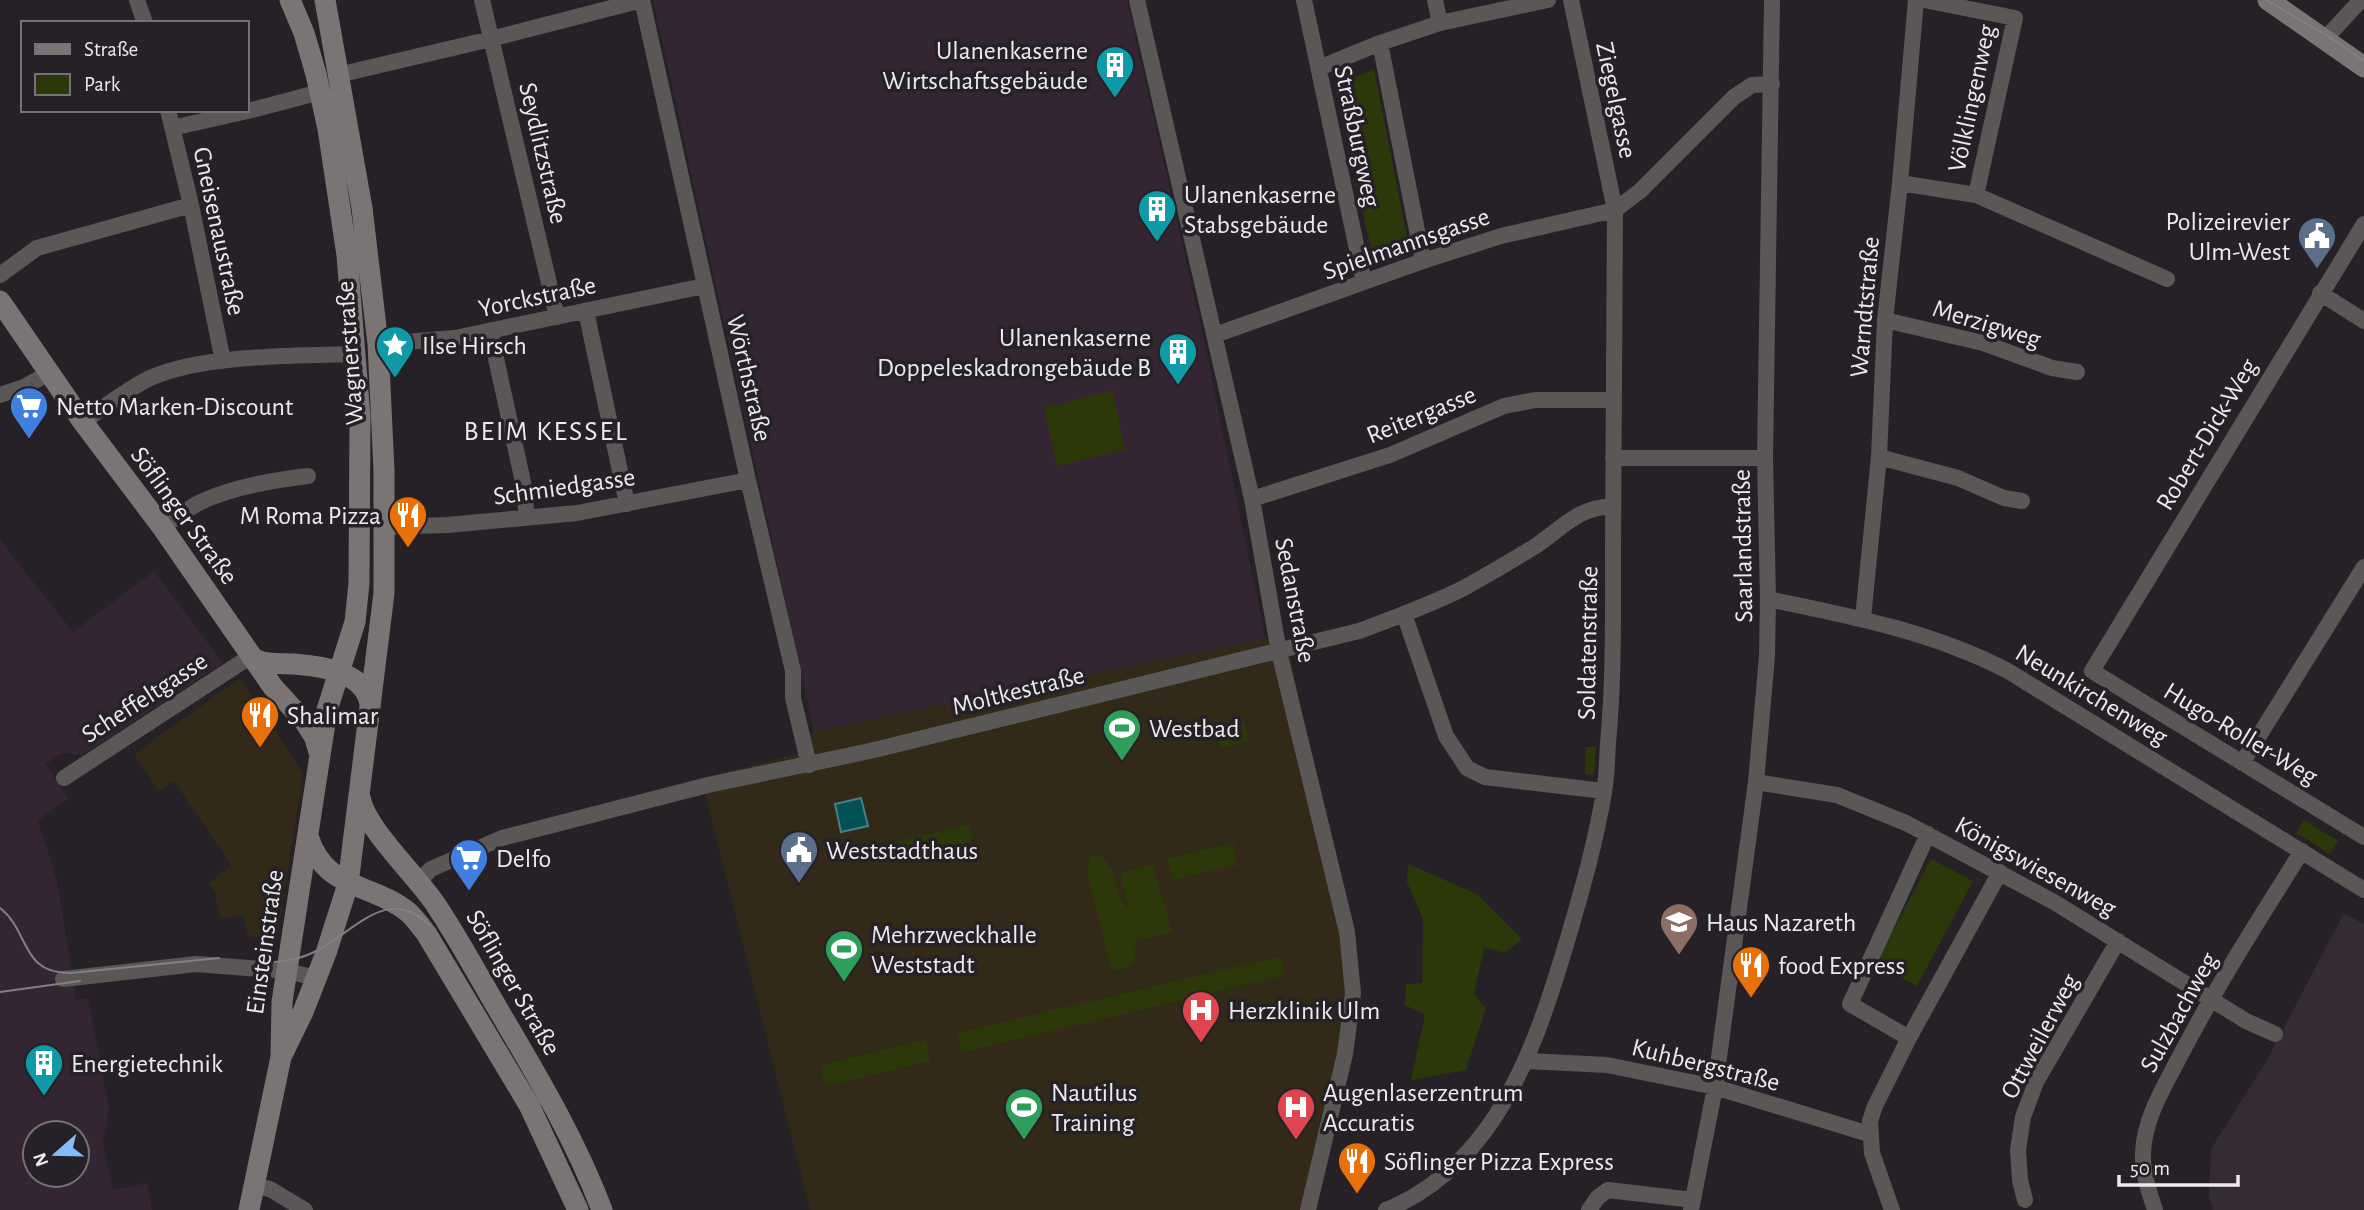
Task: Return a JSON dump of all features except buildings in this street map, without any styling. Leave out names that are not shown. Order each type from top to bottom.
[{"type":"street","points":[[137,0],[144,21]]},
{"type":"street","name":"Wagnerstraße","points":[[290,0],[311,55],[320,92],[348,255],[356,354],[360,477],[359,583],[355,622],[327,710],[320,761]]},
{"type":"street","name":"Wagnerstraße","points":[[325,0],[362,208],[379,344],[385,527],[383,603],[360,795]]},
{"type":"street","name":"Seydlitzstraße","points":[[482,0],[557,317]]},
{"type":"street","points":[[338,75],[642,0]]},
{"type":"street","name":"Wörthstraße","points":[[642,0],[793,671],[793,698],[809,765]]},
{"type":"street","name":"Sedanstraße","points":[[1138,0],[1252,499],[1279,652],[1347,932],[1353,993],[1345,1054],[1308,1210]]},
{"type":"street","name":"Straßburgweg","points":[[1304,0],[1364,282]]},
{"type":"street","points":[[1435,0],[1440,23]]},
{"type":"street","points":[[1319,68],[1380,43],[1440,23],[1548,0]]},
{"type":"street","name":"Ziegelgasse","points":[[1571,0],[1615,209]]},
{"type":"street","name":"Saarlandstraße","points":[[1692,1205],[1715,1087],[1756,782],[1767,656],[1765,458],[1772,0]]},
{"type":"street","name":"Warndtstraße","points":[[1863,618],[1879,457],[1885,320],[1916,0]]},
{"type":"street","name":"Völklingenweg","points":[[1924,0],[2015,18],[1976,195]]},
{"type":"street","points":[[2268,0],[2328,35],[2364,49]]},
{"type":"street","points":[[2277,0],[2328,35],[2364,67]]},
{"type":"street","points":[[2328,35],[2361,0]]},
{"type":"street","name":"Straßburgweg","points":[[1380,43],[1423,261]]},
{"type":"street","points":[[1615,209],[1640,191],[1734,97],[1752,85],[1772,84]]},
{"type":"street","points":[[248,111],[320,92]]},
{"type":"street","name":"Gneisenaustraße","points":[[168,112],[191,205],[223,362]]},
{"type":"street","points":[[172,128],[243,112]]},
{"type":"street","name":"Völklingenweg","points":[[1900,183],[1976,195],[2167,279]]},
{"type":"street","points":[[0,275],[37,248],[191,205]]},
{"type":"street","name":"Spielmannsgasse","points":[[1215,335],[1501,236],[1615,209]]},
{"type":"street","name":"Soldatenstraße","points":[[1386,1210],[1422,1192],[1466,1155],[1489,1127],[1527,1061],[1550,998],[1580,897],[1604,791],[1613,688],[1615,209]]},
{"type":"street","name":"Robert-Dick-Weg","points":[[2092,671],[2364,224]]},
{"type":"street","name":"Yorckstraße","points":[[379,344],[429,342],[705,286]]},
{"type":"street","points":[[2320,293],[2364,321]]},
{"type":"street","name":"Söflinger Straße","points":[[0,301],[83,422],[162,527],[279,695],[311,730],[320,761]]},
{"type":"street","points":[[586,311],[628,504]]},
{"type":"street","name":"Merzigweg","points":[[1885,320],[1983,343],[2052,368],[2077,372]]},
{"type":"street","points":[[490,331],[523,482],[527,518]]},
{"type":"street","points":[[83,422],[149,379],[176,369],[287,356],[356,354]]},
{"type":"street","points":[[0,395],[24,387],[49,373]]},
{"type":"street","name":"Reitergasse","points":[[1252,499],[1391,455],[1504,406],[1535,400],[1614,400]]},
{"type":"street","points":[[1879,457],[1958,478],[2004,498],[2022,501]]},
{"type":"street","points":[[1613,458],[1765,458]]},
{"type":"street","points":[[162,527],[196,505],[228,493],[308,476]]},
{"type":"street","name":"Schmiedgasse","points":[[385,527],[447,525],[577,513],[748,480]]},
{"type":"street","name":"Moltkestraße","points":[[419,881],[430,869],[502,838],[708,785],[809,765],[1359,631],[1463,588],[1535,546],[1581,512],[1613,506]]},
{"type":"street","points":[[2242,763],[2364,567]]},
{"type":"street","name":"Neunkirchenweg","points":[[1768,599],[1863,618],[1954,647],[2008,671],[2364,890]]},
{"type":"street","points":[[1405,614],[1446,736],[1467,768],[1485,777],[1604,791]]},
{"type":"street","points":[[251,656],[263,662],[303,665],[355,679],[362,684],[370,704]]},
{"type":"street","name":"Scheffeltgasse","points":[[64,778],[251,656]]},
{"type":"street","name":"Hugo-Roller-Weg","points":[[2092,671],[2364,837]]},
{"type":"street","name":"Einsteinstraße","points":[[249,1210],[281,1057],[282,1002],[320,761]]},
{"type":"street","name":"Königswiesenweg","points":[[1756,782],[1837,795],[1928,834],[2054,902],[2245,1021],[2275,1034]]},
{"type":"street","name":"Söflinger Straße","points":[[360,795],[367,817],[419,881],[453,931],[549,1097],[579,1156],[602,1210]]},
{"type":"street","name":"Einsteinstraße","points":[[281,1057],[298,1023],[337,925],[348,884],[360,795]]},
{"type":"street","points":[[1909,1038],[1850,1004],[1928,834]]},
{"type":"street","name":"Söflinger Straße","points":[[308,836],[313,849],[332,874],[348,884],[385,898],[413,917],[444,961],[529,1105],[578,1210]]},
{"type":"street","name":"Sulzbachweg","points":[[2155,1210],[2145,1177],[2143,1153],[2155,1105],[2210,999],[2302,851]]},
{"type":"street","points":[[1892,1210],[1872,1153],[1870,1121],[1909,1038],[2000,872]]},
{"type":"street","points":[[385,898],[404,896],[419,881]]},
{"type":"street","name":"Ottweilerweg","points":[[2025,1200],[2020,1180],[2018,1150],[2036,1082],[2118,941]]},
{"type":"street","points":[[63,978],[197,964],[287,971],[316,978]]},
{"type":"street","name":"Kuhbergstraße","points":[[1527,1061],[1607,1065],[1715,1087],[1869,1134]]},
{"type":"street","points":[[253,1186],[270,1189],[304,1210]]},
{"type":"street","points":[[1589,1210],[1598,1197],[1608,1190],[1692,1205]]},
{"type":"shaded area","points":[[653,0],[1127,0],[1204,340],[1265,638],[814,731]]},
{"type":"shaded area","points":[[0,540],[73,632],[154,571],[223,663],[82,755],[62,753],[46,764],[68,798],[38,821],[57,880],[76,1000],[88,998],[109,1107],[103,1143],[113,1190],[147,1183],[152,1210],[0,1210]]},
{"type":"shaded area","points":[[1265,638],[1287,640],[1347,932],[1353,993],[1308,1210],[810,1210],[701,778],[801,753],[814,731]]},
{"type":"shaded area","points":[[237,680],[243,681],[303,774],[279,928],[272,940],[247,936],[244,916],[220,918],[215,893],[208,884],[231,866],[174,781],[159,791],[134,754]]},
{"type":"shaded area","points":[[2344,913],[2364,924],[2364,1210],[2213,1210],[2209,1197],[2211,1149],[2267,1060]]},
{"type":"green space","points":[[1374,69],[1408,242],[1373,258],[1335,86]]},
{"type":"green space","points":[[1113,390],[1125,450],[1057,466],[1044,408]]},
{"type":"green space","points":[[1245,723],[1250,741],[1221,748],[1217,729]]},
{"type":"green space","points":[[1586,747],[1596,747],[1594,775],[1585,774]]},
{"type":"green space","points":[[2304,820],[2338,841],[2330,854],[2296,833]]},
{"type":"green space","points":[[969,824],[973,840],[902,857],[898,841]]},
{"type":"green space","points":[[1233,843],[1238,865],[1172,880],[1167,859]]},
{"type":"green space","points":[[1099,854],[1111,868],[1120,895],[1129,909],[1120,873],[1153,864],[1172,932],[1139,941],[1134,927],[1137,940],[1132,966],[1111,971],[1087,873],[1090,857]]},
{"type":"green space","points":[[1931,859],[1973,881],[1917,986],[1875,964]]},
{"type":"green space","points":[[1408,864],[1477,894],[1522,939],[1506,953],[1484,948],[1474,994],[1486,1008],[1466,1070],[1411,1080],[1425,1015],[1405,1005],[1406,984],[1422,983],[1423,919],[1407,882]]},
{"type":"green space","points":[[1281,956],[1286,975],[961,1053],[957,1033]]},
{"type":"green space","points":[[926,1040],[931,1061],[825,1086],[820,1065]]},
{"type":"water","points":[[861,798],[868,826],[841,832],[835,804]]},
{"type":"tram line","points":[[2266,0],[2328,36],[2364,61]]},
{"type":"tram line","points":[[0,908],[10,917],[34,959],[55,971],[71,973],[219,958]]},
{"type":"tram line","points":[[259,963],[306,956],[384,910],[399,909],[414,914],[430,926]]},
{"type":"tram line","points":[[0,992],[80,981]]},
{"type":"place","name":"Ulanenkaserne Wirtschaftsgebäude","points":[[1115,99]]},
{"type":"place","name":"Ulanenkaserne Stabsgebäude","points":[[1157,243]]},
{"type":"place","name":"Polizeirevier Ulm-West","points":[[2317,270]]},
{"type":"place","name":"Ilse Hirsch","points":[[395,379]]},
{"type":"place","name":"Ulanenkaserne Doppeleskadrongebäude B","points":[[1178,386]]},
{"type":"place","name":"Netto Marken-Discount","points":[[29,440]]},
{"type":"place","name":"M Roma Pizza","points":[[408,549]]},
{"type":"place","name":"Shalimar","points":[[260,749]]},
{"type":"place","name":"Westbad","points":[[1122,762]]},
{"type":"place","name":"Weststadthaus","points":[[799,884]]},
{"type":"place","name":"Delfo","points":[[469,892]]},
{"type":"place","name":"Haus Nazareth","points":[[1679,956]]},
{"type":"place","name":"Mehrzweckhalle Weststadt","points":[[844,983]]},
{"type":"place","name":"food Express","points":[[1751,999]]},
{"type":"place","name":"Herzklinik Ulm","points":[[1201,1044]]},
{"type":"place","name":"Energietechnik","points":[[44,1097]]},
{"type":"place","name":"Nautilus Training","points":[[1024,1141]]},
{"type":"place","name":"Augenlaserzentrum Accuratis","points":[[1296,1141]]},
{"type":"place","name":"Söflinger Pizza Express","points":[[1357,1195]]},
{"type":"district","name":"BEIM KESSEL","points":[[546,430]]}]
